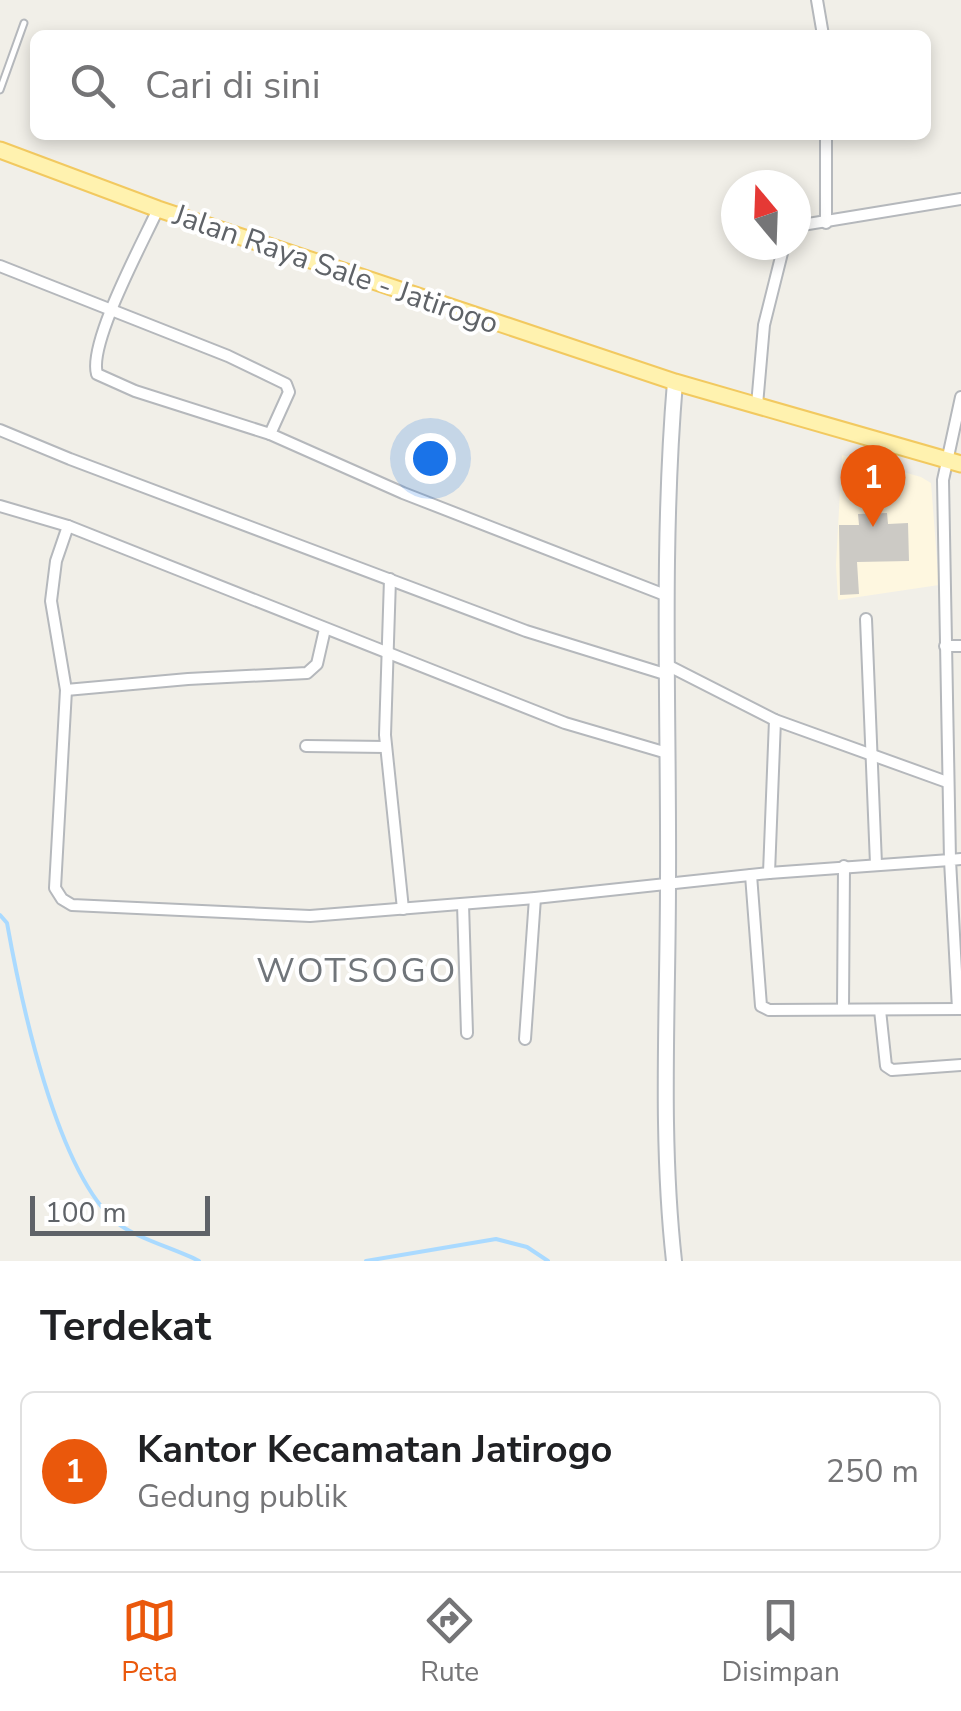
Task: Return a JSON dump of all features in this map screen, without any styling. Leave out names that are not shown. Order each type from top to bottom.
[{"type":"main road","name":"Jalan Raya Sale - Jatirogo","points":[[0,150],[158,209],[675,382],[954,463]]},
{"type":"main road","points":[[674,1261],[664,1113],[668,884],[665,596],[668,466],[675,382]]},
{"type":"street","points":[[817,0],[822,30]]},
{"type":"street","points":[[826,140],[826,223]]},
{"type":"street","points":[[811,224],[961,199]]},
{"type":"street","points":[[158,209],[112,308],[96,363],[97,374],[136,391],[270,434],[404,494],[665,596]]},
{"type":"street","points":[[757,405],[764,325],[780,260]]},
{"type":"street","points":[[0,266],[112,308],[286,384],[289,392],[270,434]]},
{"type":"street","points":[[751,876],[761,1006],[769,1010],[960,1009],[956,860],[947,782],[943,480],[954,463],[961,397]]},
{"type":"street","points":[[0,430],[526,632],[668,670],[775,720],[947,782]]},
{"type":"street","points":[[0,506],[68,526],[565,723],[667,753]]},
{"type":"street","points":[[68,526],[56,561],[51,601],[66,690],[55,888],[62,900],[72,905],[310,916],[535,898],[769,872],[956,860]]},
{"type":"street","points":[[390,578],[386,747],[402,909]]},
{"type":"street","points":[[866,619],[876,864]]},
{"type":"street","points":[[66,690],[307,674],[316,664],[325,630]]},
{"type":"street","points":[[945,646],[961,646]]},
{"type":"street","points":[[769,872],[775,720]]},
{"type":"street","points":[[306,746],[386,747]]},
{"type":"street","points":[[844,866],[844,1008]]},
{"type":"street","points":[[525,1039],[535,898]]},
{"type":"street","points":[[463,904],[467,1033]]},
{"type":"street","points":[[880,1010],[886,1066],[892,1070],[961,1065]]},
{"type":"lane","points":[[0,90],[24,23]]},
{"type":"shaded area","points":[[842,455],[931,483],[939,585],[838,600]]},
{"type":"building","points":[[887,513],[888,524],[908,523],[909,561],[857,562],[859,594],[840,595],[839,525],[859,525],[858,514]]},
{"type":"waterway","points":[[0,915],[7,923],[44,1082],[76,1164],[95,1197],[116,1222],[199,1261]]},
{"type":"waterway","points":[[366,1261],[496,1239],[527,1247],[548,1261]]},
{"type":"place","name":"Kantor Kecamatan Jatirogo","points":[[873,527]]},
{"type":"district","name":"WOTSOGO","points":[[357,970]]}]
